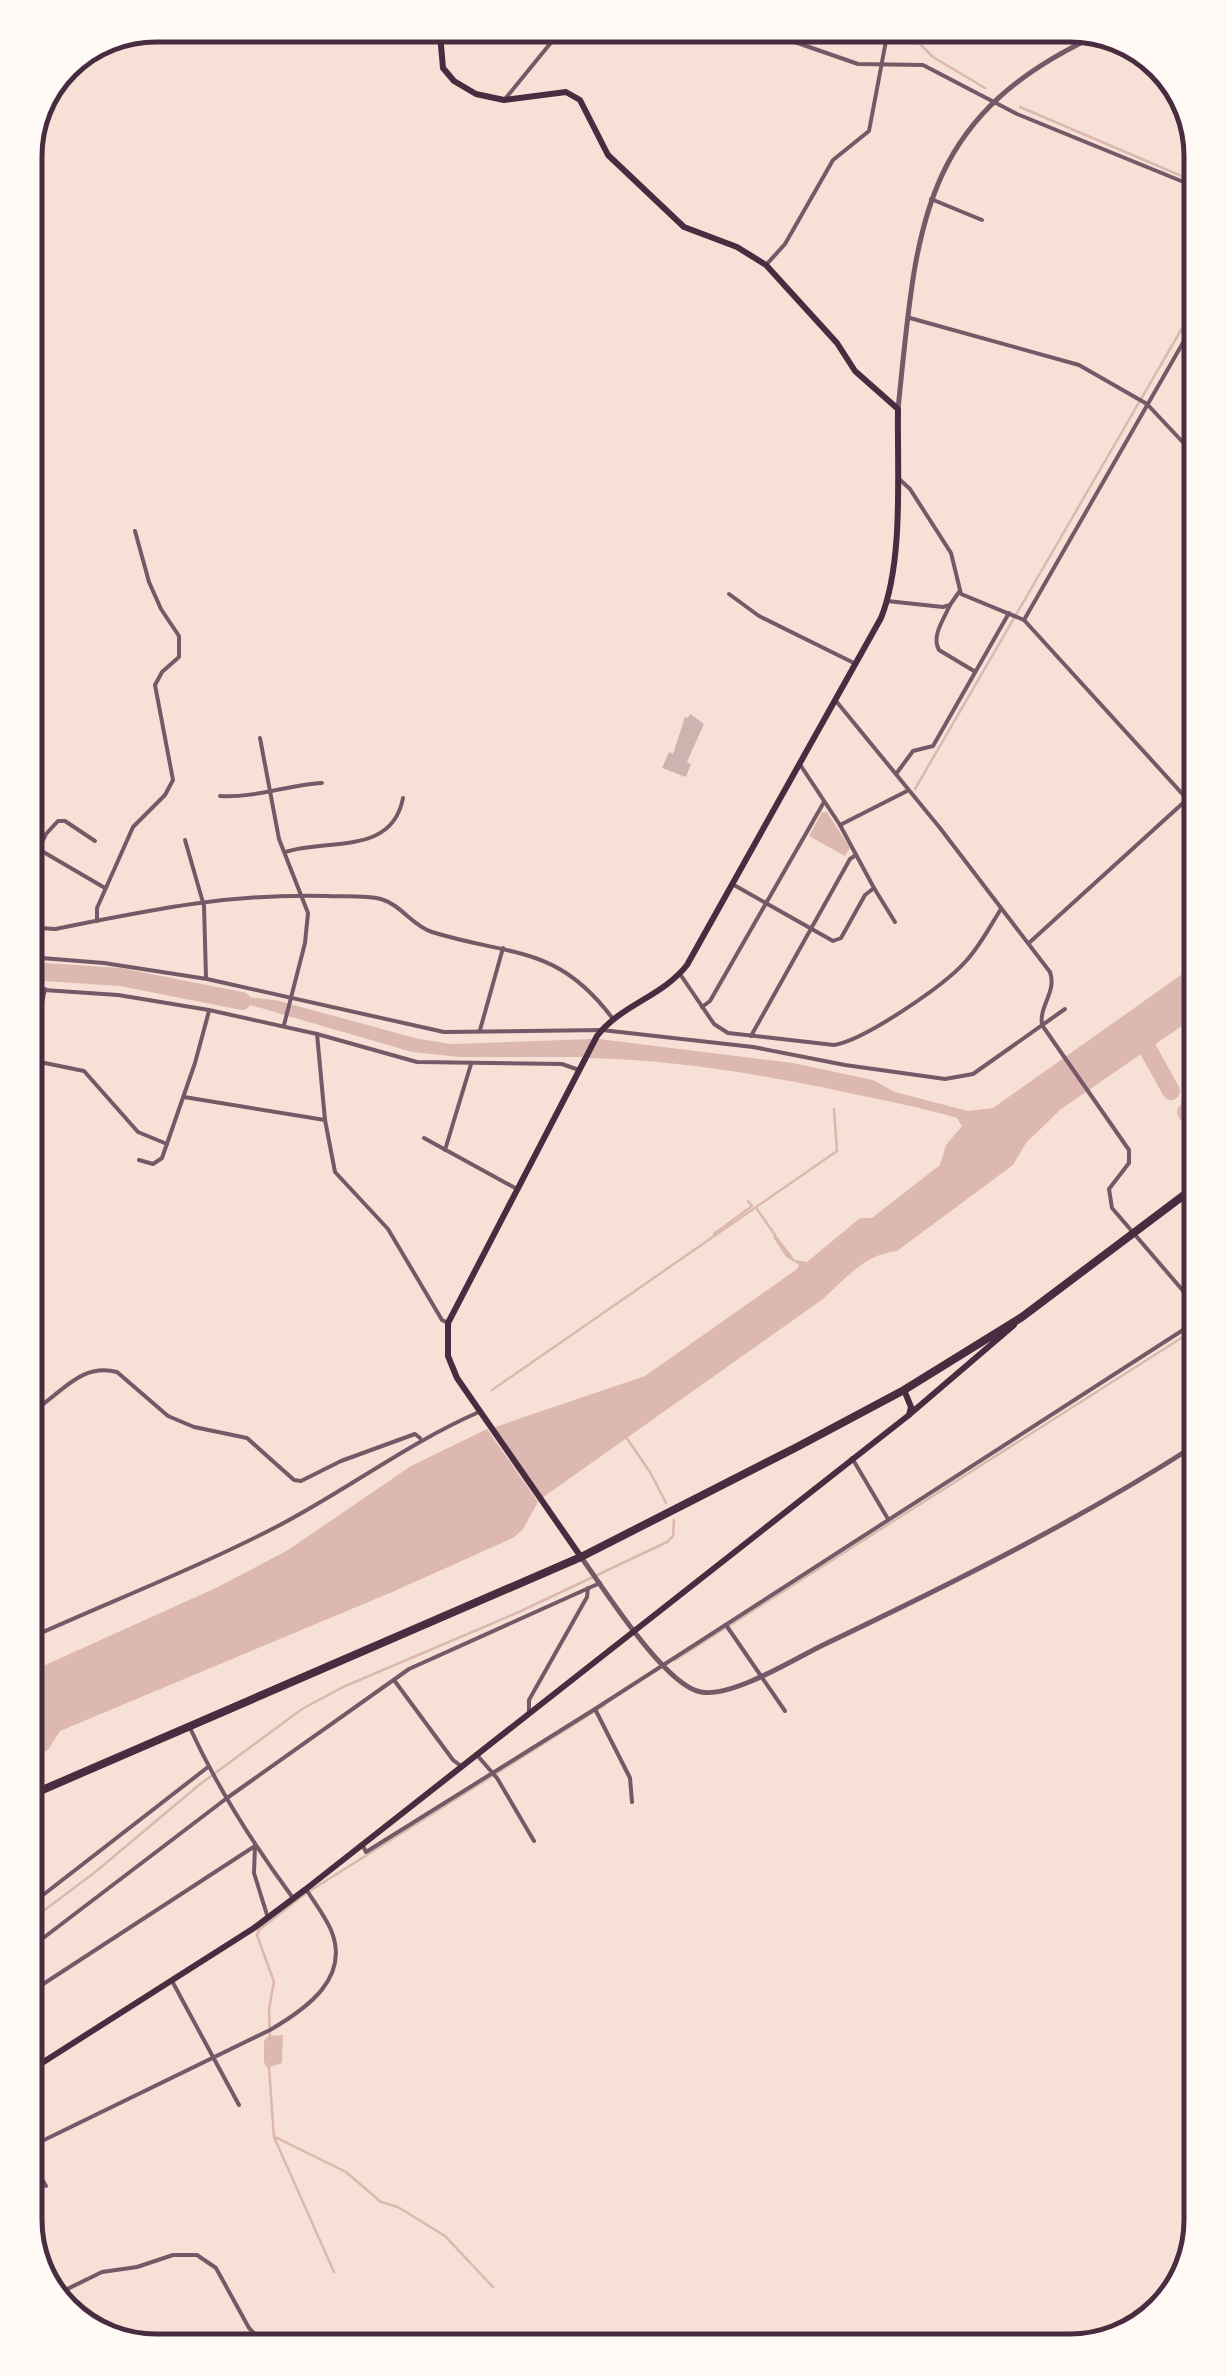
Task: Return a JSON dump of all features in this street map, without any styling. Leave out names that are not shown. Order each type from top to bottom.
[{"type":"highway","points":[[42,1790],[582,1558],[904,1390],[1022,1317],[1184,1195]]},
{"type":"main road","points":[[441,43],[442,68],[480,96],[504,100],[556,92],[572,94],[586,108],[608,154],[684,227],[737,248],[766,265],[837,343],[855,371],[898,409],[894,561],[887,602],[836,701],[680,974],[664,989],[613,1019],[600,1033],[448,1322],[446,1344],[451,1368],[582,1558]]},
{"type":"main road","points":[[42,2063],[268,1918],[908,1415],[1022,1317]]},
{"type":"main road","points":[[904,1390],[911,1407],[908,1415]]},
{"type":"street","points":[[504,100],[551,43]]},
{"type":"street","points":[[794,43],[843,60],[931,68],[992,103],[1184,183]]},
{"type":"street","points":[[766,265],[785,244],[833,160],[869,132],[885,43]]},
{"type":"street","points":[[898,409],[920,242],[931,199],[958,143],[992,103],[1046,61],[1082,44]]},
{"type":"street","points":[[931,199],[982,220]]},
{"type":"street","points":[[908,318],[1080,365],[1146,403],[1184,443]]},
{"type":"street","points":[[1022,619],[1184,340]]},
{"type":"street","points":[[897,476],[910,489],[951,552],[960,592]]},
{"type":"street","points":[[97,920],[105,888],[133,828],[165,795],[173,780],[154,684],[180,656],[181,641],[149,582],[135,531]]},
{"type":"street","points":[[960,592],[1022,619],[1184,796]]},
{"type":"street","points":[[960,592],[935,638],[936,645],[976,672]]},
{"type":"street","points":[[729,594],[759,616],[856,664]]},
{"type":"street","points":[[887,602],[950,605]]},
{"type":"street","points":[[896,774],[914,750],[933,746],[1010,614]]},
{"type":"street","points":[[836,701],[1030,942],[1053,980],[1052,991],[1043,1006],[1043,1026],[1128,1147],[1129,1164],[1111,1185],[1112,1208],[1184,1294]]},
{"type":"street","points":[[260,738],[275,824],[308,913],[306,942],[284,1024]]},
{"type":"street","points":[[800,763],[896,922]]},
{"type":"street","points":[[220,796],[270,793],[281,787],[322,783]]},
{"type":"street","points":[[840,825],[908,790]]},
{"type":"street","points":[[285,852],[305,846],[356,842],[384,832],[400,816],[404,798]]},
{"type":"street","points":[[702,1007],[710,1001],[825,801]]},
{"type":"street","points":[[1030,942],[1184,802]]},
{"type":"street","points":[[43,842],[52,826],[61,820],[96,841]]},
{"type":"street","points":[[185,840],[202,901],[206,979]]},
{"type":"street","points":[[43,853],[105,888]]},
{"type":"street","points":[[751,1036],[850,859],[856,855]]},
{"type":"street","points":[[732,884],[833,941],[838,940],[865,895],[874,888]]},
{"type":"street","points":[[43,928],[202,901],[276,894],[385,900],[433,932],[534,957],[572,975],[593,992],[613,1019]]},
{"type":"street","points":[[680,974],[721,1029],[834,1046],[862,1037],[962,966],[1002,908]]},
{"type":"street","points":[[480,1031],[503,948]]},
{"type":"street","points":[[43,959],[104,963],[206,979],[444,1032],[600,1033],[752,1047],[945,1079],[972,1074],[1065,1009]]},
{"type":"street","points":[[43,1000],[45,989],[209,1010],[284,1024],[417,1062],[581,1066]]},
{"type":"street","points":[[139,1160],[157,1163],[166,1144],[209,1010]]},
{"type":"street","points":[[317,1034],[334,1172],[388,1229],[442,1320],[448,1322]]},
{"type":"street","points":[[43,1063],[84,1072],[138,1132],[166,1144]]},
{"type":"street","points":[[445,1150],[471,1064]]},
{"type":"street","points":[[184,1096],[325,1120]]},
{"type":"street","points":[[424,1138],[518,1190]]},
{"type":"street","points":[[362,1844],[366,1852],[666,1667],[1184,1329]]},
{"type":"street","points":[[42,1403],[74,1378],[110,1370],[129,1381],[168,1416],[246,1438],[294,1480],[301,1481],[340,1460],[384,1444],[415,1434],[420,1439]]},
{"type":"street","points":[[42,1632],[274,1528],[374,1471],[420,1439],[480,1414]]},
{"type":"street","points":[[582,1558],[634,1631],[666,1667],[683,1685],[709,1693],[760,1676],[932,1592],[1184,1451]]},
{"type":"street","points":[[852,1458],[889,1521]]},
{"type":"street","points":[[42,1940],[227,1798],[409,1669],[599,1582]]},
{"type":"street","points":[[529,1713],[528,1700],[588,1598],[588,1588]]},
{"type":"street","points":[[726,1625],[785,1711]]},
{"type":"street","points":[[394,1680],[461,1766]]},
{"type":"street","points":[[596,1708],[630,1778],[632,1802]]},
{"type":"street","points":[[190,1728],[255,1846],[293,1898]]},
{"type":"street","points":[[476,1754],[534,1840]]},
{"type":"street","points":[[42,1896],[209,1768]]},
{"type":"street","points":[[255,1846],[254,1873],[268,1918]]},
{"type":"street","points":[[42,1985],[255,1846]]},
{"type":"street","points":[[42,2142],[292,2018],[329,1983],[334,1966],[334,1938],[306,1888]]},
{"type":"street","points":[[172,1981],[239,2106]]},
{"type":"street","points":[[42,2179],[46,2186]]},
{"type":"street","points":[[66,2289],[102,2272],[137,2267],[173,2255],[197,2255],[216,2268],[254,2333]]},
{"type":"shaded area","points":[[822,812],[827,812],[850,848],[845,856],[809,836]]},
{"type":"shaded area","points":[[1184,973],[1184,1025],[1061,1109],[1026,1143],[1013,1165],[897,1251],[875,1257],[857,1268],[823,1299],[542,1498],[492,1428],[645,1376],[797,1269],[799,1265],[786,1257],[773,1237],[776,1235],[795,1260],[807,1262],[860,1218],[872,1218],[940,1165],[946,1145],[962,1126],[957,1118],[929,1110],[780,1079],[685,1065],[589,1058],[599,1039],[793,1063],[873,1080],[895,1092],[968,1111],[993,1108]]},
{"type":"shaded area","points":[[209,993],[275,1000],[451,1044],[593,1039],[582,1057],[459,1057],[412,1052]]},
{"type":"shaded area","points":[[487,1429],[538,1502],[523,1529],[513,1538],[60,1731],[42,1753],[42,1666],[218,1587],[288,1550],[411,1466]]},
{"type":"shaded area","points":[[283,2035],[282,2063],[267,2068],[264,2041],[268,2036]]},
{"type":"building","points":[[690,714],[704,724],[687,762],[691,764],[686,777],[662,768],[669,752],[673,754],[685,717]]},
{"type":"waterway","points":[[919,43],[933,57],[985,88]]},
{"type":"waterway","points":[[1020,107],[1184,177]]},
{"type":"waterway","points":[[915,789],[1184,325]]},
{"type":"waterway","points":[[43,972],[120,977],[242,1001]]},
{"type":"waterway","points":[[1144,1042],[1171,1091]]},
{"type":"waterway","points":[[492,1390],[837,1151],[834,1109]]},
{"type":"waterway","points":[[714,1234],[752,1206],[748,1201]]},
{"type":"waterway","points":[[757,1209],[775,1235]]},
{"type":"waterway","points":[[675,1660],[1184,1336]]},
{"type":"waterway","points":[[626,1437],[666,1503]]},
{"type":"waterway","points":[[42,1912],[199,1785],[302,1709],[667,1542],[673,1536],[674,1520]]},
{"type":"waterway","points":[[270,2039],[269,2009],[274,1982],[257,1935],[259,1930],[305,1894],[605,1705]]},
{"type":"waterway","points":[[269,2067],[274,2137],[334,2272]]},
{"type":"waterway","points":[[275,2137],[346,2172],[381,2202],[398,2207],[445,2236],[493,2287]]}]
